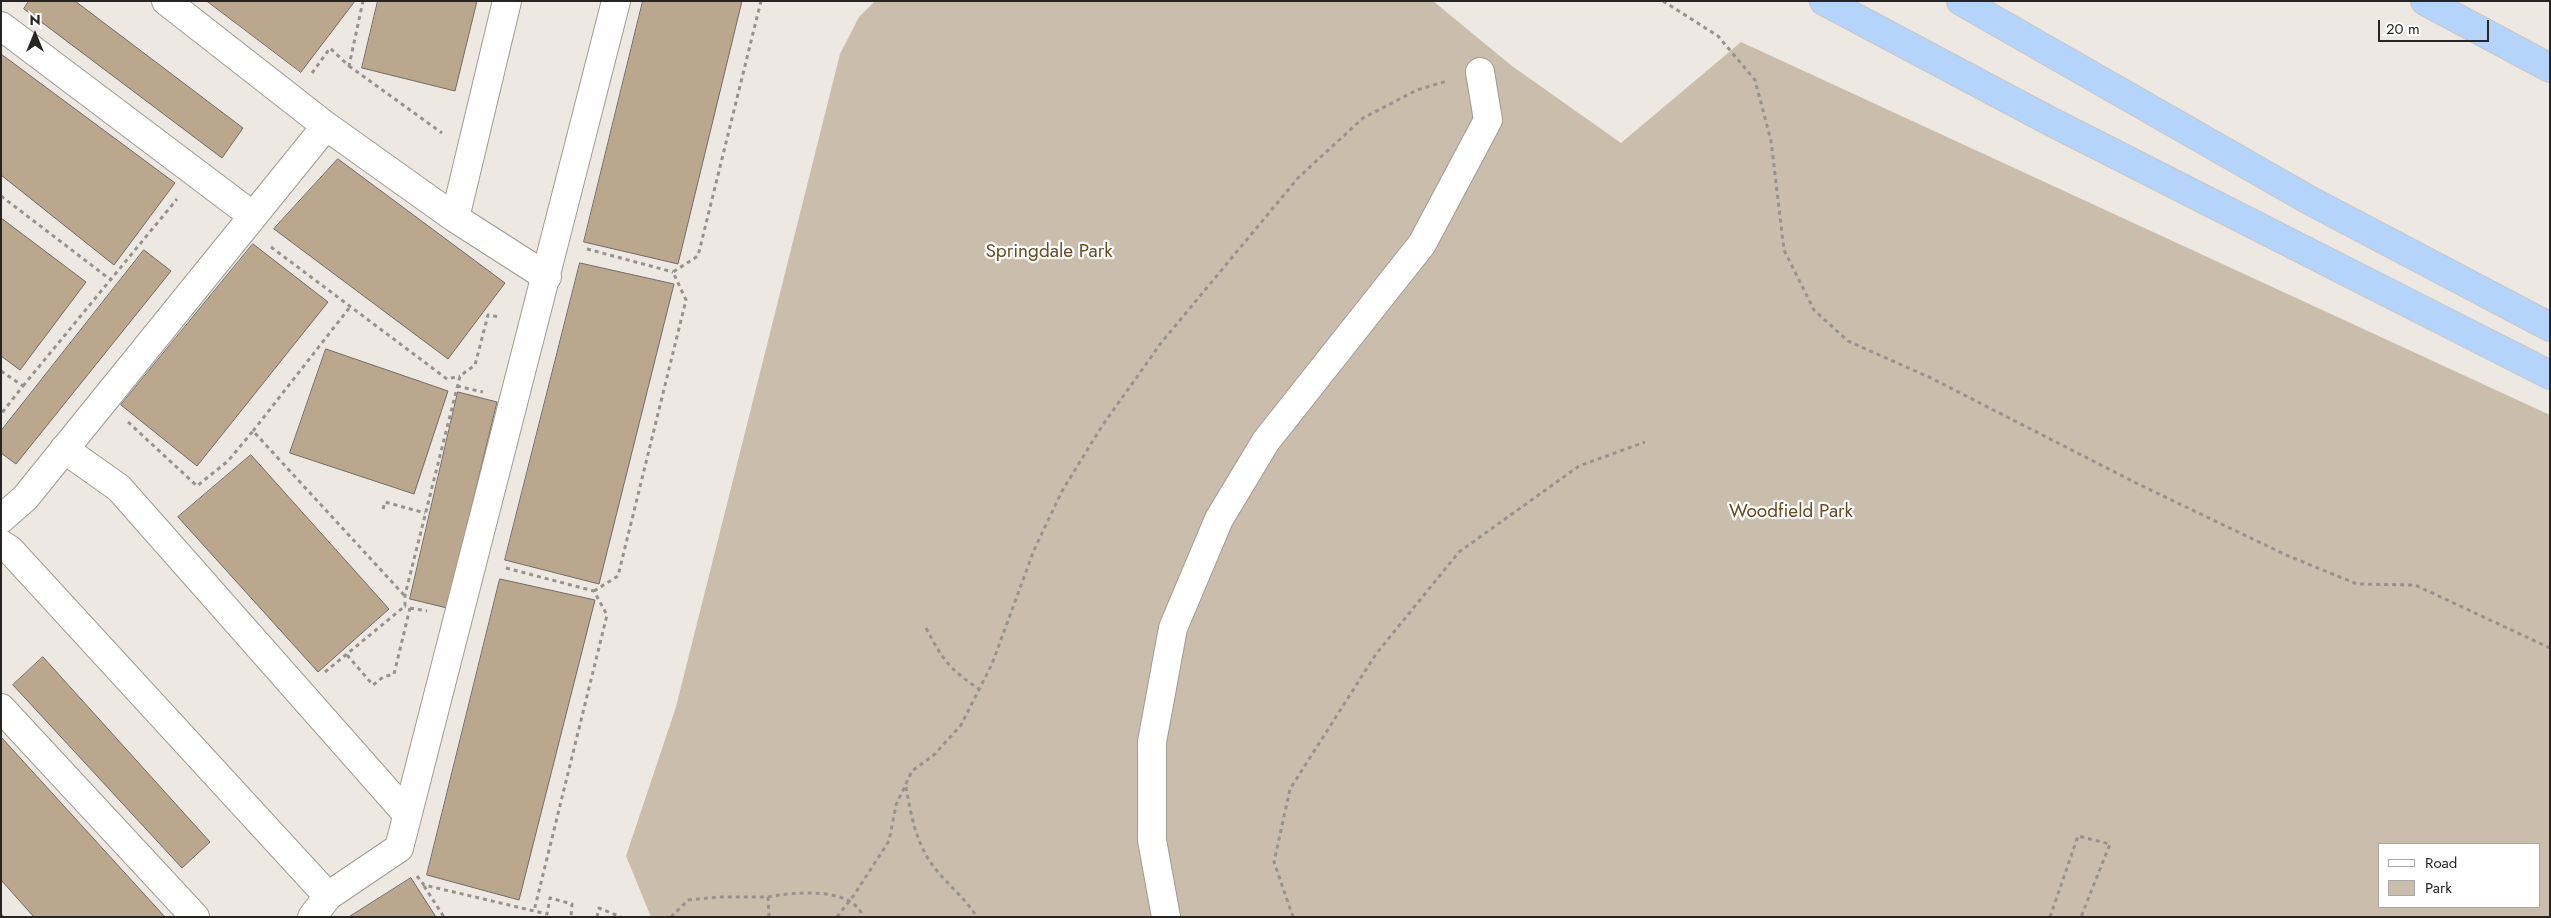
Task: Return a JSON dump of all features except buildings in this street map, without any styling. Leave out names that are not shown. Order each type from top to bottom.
[{"type":"highway","points":[[1824,1],[2046,119],[2550,375]]},
{"type":"highway","points":[[1961,1],[2309,200],[2550,327]]},
{"type":"highway","points":[[2425,1],[2550,68]]},
{"type":"lane","points":[[166,1],[326,126],[455,218],[547,277]]},
{"type":"lane","points":[[455,218],[507,1]]},
{"type":"lane","points":[[1,544],[10,550],[320,906],[399,848],[547,277],[616,1]]},
{"type":"lane","points":[[1,26],[253,216]]},
{"type":"lane","points":[[1166,917],[1152,840],[1152,742],[1173,628],[1219,519],[1266,441],[1422,244],[1488,120],[1480,72]]},
{"type":"lane","points":[[1,519],[25,498],[326,126]]},
{"type":"lane","points":[[64,448],[119,488],[408,814]]},
{"type":"lane","points":[[1,708],[195,917]]},
{"type":"path","points":[[349,66],[363,1]]},
{"type":"path","points":[[556,240],[673,272],[698,256],[762,1]]},
{"type":"path","points":[[1663,1],[1718,36],[1755,80],[1771,141],[1784,250],[1814,310],[1848,341],[1931,378],[2140,485],[2286,555],[2357,584],[2416,585],[2550,648]]},
{"type":"path","points":[[292,99],[330,48],[349,66],[470,154]]},
{"type":"path","points":[[837,917],[850,901],[889,841],[896,805],[912,771],[935,754],[961,725],[992,664],[1034,550],[1062,491],[1102,426],[1161,343],[1298,178],[1363,118],[1417,90],[1480,72]]},
{"type":"path","points":[[1,414],[198,174]]},
{"type":"path","points":[[1,196],[110,280]]},
{"type":"path","points":[[272,248],[447,379],[460,376],[475,365],[488,315],[535,322]]},
{"type":"path","points":[[474,560],[594,591],[618,576],[686,300],[673,272]]},
{"type":"path","points":[[103,401],[197,486],[228,461],[350,307]]},
{"type":"path","points":[[1,370],[23,386]]},
{"type":"path","points":[[301,692],[405,606],[405,595],[460,376]]},
{"type":"path","points":[[457,386],[471,390]]},
{"type":"path","points":[[253,431],[405,595]]},
{"type":"path","points":[[1293,917],[1274,862],[1290,789],[1376,654],[1460,552],[1579,466],[1645,442]]},
{"type":"path","points":[[383,509],[385,502],[426,513]]},
{"type":"path","points":[[530,917],[607,615],[594,591]]},
{"type":"path","points":[[347,655],[373,685],[383,677],[394,674],[410,608],[405,606]]},
{"type":"path","points":[[926,628],[942,658],[955,672],[979,689]]},
{"type":"path","points":[[906,786],[912,820],[921,846],[933,866],[977,917]]},
{"type":"path","points":[[2050,917],[2078,836],[2110,844],[2080,917]]},
{"type":"path","points":[[399,848],[444,917]]},
{"type":"path","points":[[424,886],[547,914],[550,898],[572,904],[571,917]]},
{"type":"path","points":[[671,917],[688,900],[719,897],[768,897],[793,892],[827,894],[850,901],[861,910],[863,917]]},
{"type":"path","points":[[768,897],[769,917]]},
{"type":"path","points":[[597,917],[598,908],[621,917]]},
{"type":"green space","name":"Woodfield Park","points":[[875,1],[1433,1],[1512,66],[1621,143],[1741,42],[2550,415],[2550,917],[651,917],[626,856],[676,707],[840,54],[859,17]]},
{"type":"park label","name":"Springdale Park","points":[[1049,252]]}]
